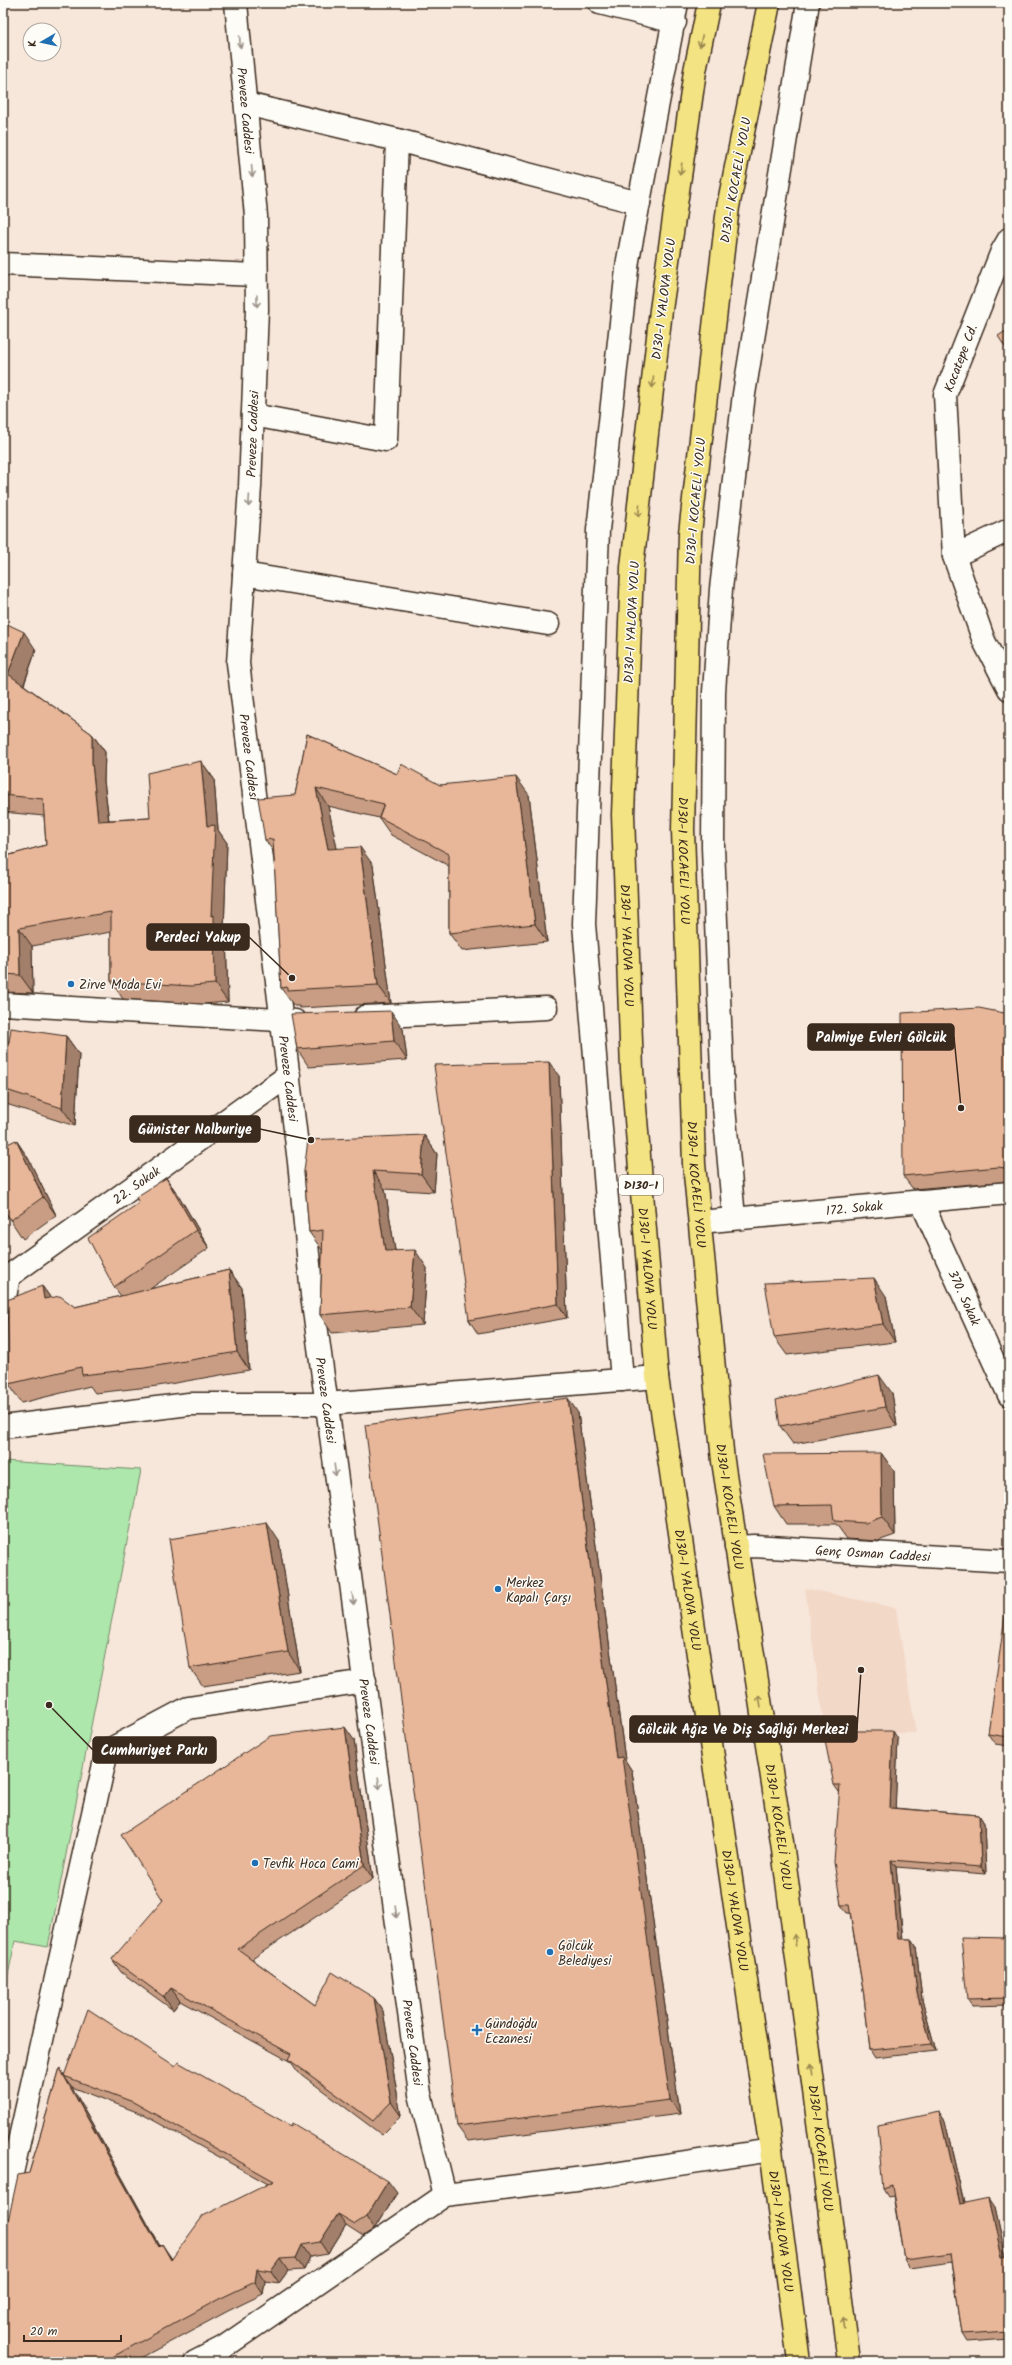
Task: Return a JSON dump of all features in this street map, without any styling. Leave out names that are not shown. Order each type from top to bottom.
[{"type":"highway","name":"D130-1 YALOVA YOLU","points":[[709,3],[695,71],[661,310],[632,567],[623,815],[632,1070],[657,1377],[771,2150],[799,2362]]},
{"type":"highway","name":"D130-1 KOCAELİ YOLU","points":[[769,3],[728,207],[690,533],[683,830],[694,1164],[723,1461],[782,1842],[849,2362]]},
{"type":"street","name":"Preveze Caddesi","points":[[236,3],[256,216],[253,415],[238,663],[289,1075],[326,1404],[365,1681],[420,2094],[445,2196]]},
{"type":"street","points":[[600,3],[676,12],[628,260],[598,530],[584,924],[622,1380]]},
{"type":"street","points":[[734,1218],[723,1096],[713,847],[714,692],[721,589],[744,394],[808,3]]},
{"type":"street","points":[[246,104],[397,140],[639,203]]},
{"type":"street","points":[[253,415],[386,440],[397,140]]},
{"type":"street","name":"Kocatepe Cd.","points":[[1009,239],[1002,251],[945,395],[954,556],[984,641],[1009,689]]},
{"type":"street","points":[[3,264],[256,276]]},
{"type":"street","points":[[954,556],[1009,530]]},
{"type":"street","points":[[244,574],[548,624]]},
{"type":"street","points":[[3,1004],[282,1022],[313,1020]]},
{"type":"street","points":[[344,1018],[546,1008]]},
{"type":"street","name":"22. Sokak","points":[[3,1307],[9,1276],[289,1075]]},
{"type":"street","name":"172. Sokak","points":[[700,1222],[1009,1193]]},
{"type":"street","name":"370. Sokak","points":[[921,1201],[1009,1395]]},
{"type":"street","points":[[3,1427],[189,1404],[326,1404],[657,1377]]},
{"type":"street","name":"Genç Osman Caddesi","points":[[736,1547],[754,1546],[1009,1561]]},
{"type":"street","points":[[3,2213],[107,1751],[188,1708],[365,1681]]},
{"type":"street","points":[[195,2362],[224,2347],[445,2196],[600,2176],[771,2150]]},
{"type":"shaded area","points":[[805,1588],[896,1608],[916,1733],[825,1733]]},
{"type":"green space","points":[[3,1461],[141,1470],[48,1947],[15,1941],[3,2000]]},
{"type":"building","points":[[1009,329],[1009,353],[998,336]]},
{"type":"building","points":[[3,622],[24,632],[8,674],[92,734],[92,763],[98,821],[150,818],[147,773],[201,761],[207,826],[215,825],[211,916],[214,915],[215,984],[191,986],[111,981],[111,912],[19,928],[20,975],[3,974],[3,857],[46,845],[43,799],[3,795]]},
{"type":"building","points":[[307,734],[397,774],[401,764],[440,785],[516,777],[535,924],[449,933],[449,854],[379,817],[384,804],[316,788],[328,849],[360,847],[378,985],[287,990],[287,987],[281,988],[273,839],[265,840],[258,798],[295,795]]},
{"type":"building","points":[[979,1008],[1009,1014],[1009,1173],[1005,1168],[998,1167],[903,1176],[902,1013]]},
{"type":"building","points":[[391,1011],[394,1041],[297,1049],[291,1014]]},
{"type":"building","points":[[11,1028],[66,1036],[62,1108],[3,1089],[3,1041],[9,1042]]},
{"type":"building","points":[[549,1062],[558,1304],[469,1320],[434,1065]]},
{"type":"building","points":[[424,1135],[421,1174],[373,1171],[385,1251],[415,1250],[410,1307],[320,1315],[323,1230],[309,1232],[304,1171],[308,1140]]},
{"type":"building","points":[[16,1140],[43,1197],[11,1220],[3,1209],[3,1146]]},
{"type":"building","points":[[166,1178],[196,1230],[114,1287],[88,1238],[139,1203],[136,1197]]},
{"type":"building","points":[[229,1270],[237,1352],[145,1368],[82,1375],[81,1367],[9,1384],[7,1300],[42,1286],[44,1299],[60,1296],[75,1307]]},
{"type":"building","points":[[874,1278],[883,1324],[774,1337],[765,1283]]},
{"type":"building","points":[[879,1375],[885,1407],[780,1426],[776,1400]]},
{"type":"building","points":[[568,1398],[616,1758],[622,1757],[670,2100],[457,2126],[365,1425]]},
{"type":"building","points":[[881,1453],[882,1517],[865,1523],[834,1521],[832,1505],[774,1506],[763,1454]]},
{"type":"building","points":[[267,1523],[288,1652],[190,1668],[169,1539]]},
{"type":"building","points":[[1006,1609],[1009,1609],[1009,1737],[988,1734]]},
{"type":"building","points":[[345,1727],[364,1865],[238,1949],[315,2005],[332,1972],[374,1998],[391,2102],[373,2121],[288,2059],[291,2054],[171,1988],[164,1997],[112,1959],[163,1900],[121,1835],[270,1736]]},
{"type":"building","points":[[823,1731],[893,1731],[890,1808],[979,1815],[981,1867],[891,1860],[898,1939],[911,1939],[917,1993],[931,2044],[870,2050],[864,1996],[849,1905],[841,1905],[834,1862],[840,1785],[834,1785]]},
{"type":"building","points":[[961,1937],[1009,1938],[1009,1998],[967,1999]]},
{"type":"building","points":[[88,2009],[175,2066],[178,2062],[291,2126],[292,2123],[388,2181],[366,2217],[355,2224],[338,2214],[320,2242],[302,2245],[296,2258],[280,2259],[271,2271],[257,2269],[255,2282],[219,2299],[103,2362],[3,2362],[3,2244],[18,2175],[29,2173],[60,2068],[64,2076]],"holes":[[[64,2076],[133,2102],[274,2181],[203,2216],[171,2260],[162,2244],[159,2247]]]},
{"type":"building","points":[[1006,2071],[1009,2071],[1009,2088]]},
{"type":"building","points":[[939,2112],[960,2204],[989,2198],[1002,2258],[1009,2257],[1009,2331],[962,2334],[951,2253],[904,2259],[892,2186],[883,2189],[877,2125]]},
{"type":"place","name":"Perdeci Yakup","points":[[292,978]]},
{"type":"place","name":"Zirve Moda Evi","points":[[71,984]]},
{"type":"place","name":"Palmiye Evleri Gölcük","points":[[961,1108]]},
{"type":"place","name":"Günister Nalburiye","points":[[311,1140]]},
{"type":"place","name":"Merkez Kapalı Çarşı","points":[[498,1589]]},
{"type":"place","name":"Gölcük Ağız Ve Diş Sağlığı Merkezi","points":[[861,1670]]},
{"type":"place","name":"Cumhuriyet Parkı","points":[[49,1705]]},
{"type":"place","name":"Tevfik Hoca Cami","points":[[255,1863]]},
{"type":"place","name":"Gölcük Belediyesi","points":[[550,1952]]},
{"type":"place","name":"Gündoğdu Eczanesi","points":[[477,2030]]}]
